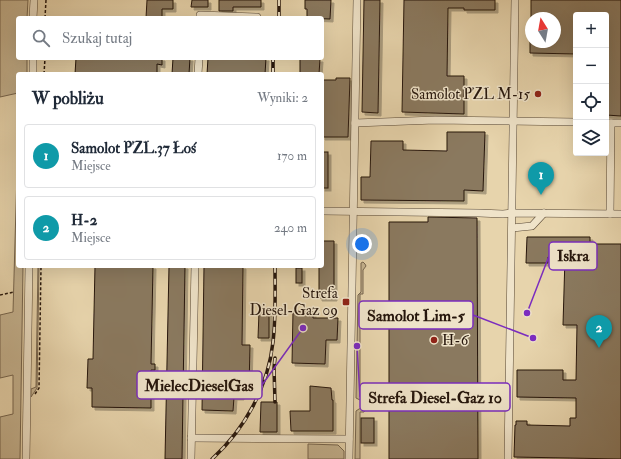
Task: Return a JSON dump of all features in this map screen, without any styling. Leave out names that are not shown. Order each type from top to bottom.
[{"type":"street","points":[[33,16],[34,0]]},
{"type":"street","points":[[349,459],[357,0]]},
{"type":"street","points":[[508,459],[515,0]]},
{"type":"street","points":[[200,16],[228,16]]},
{"type":"street","points":[[32,72],[33,60]]},
{"type":"street","points":[[198,72],[199,60]]},
{"type":"street","points":[[355,123],[435,120],[573,122]]},
{"type":"street","points":[[609,123],[621,123]]},
{"type":"street","points":[[609,156],[610,214]]},
{"type":"street","points":[[324,211],[621,214]]},
{"type":"street","points":[[512,228],[532,226],[544,213]]},
{"type":"street","points":[[26,459],[29,268]]},
{"type":"street","points":[[191,459],[195,268]]},
{"type":"street","points":[[191,438],[349,439]]},
{"type":"path","points":[[45,16],[46,0]]},
{"type":"path","points":[[44,60],[44,72]]},
{"type":"path","points":[[32,398],[39,388],[41,268]]},
{"type":"path","points":[[0,295],[14,292]]},
{"type":"shaded area","points":[[0,0],[28,0],[27,16],[16,16],[16,60],[27,60],[27,72],[16,72],[16,93],[0,97]]},
{"type":"shaded area","points":[[16,207],[16,268],[23,268],[20,459],[0,459],[0,417],[13,414],[13,375],[0,378],[0,315],[13,312]]},
{"type":"shaded area","points":[[363,262],[366,266],[363,270],[363,294],[360,294],[360,392],[365,393],[365,399],[362,401],[356,398],[358,295],[361,292],[361,263]]},
{"type":"shaded area","points":[[39,268],[37,388],[31,397],[31,389],[36,387]]},
{"type":"shaded area","points":[[362,408],[365,410],[364,412],[360,412],[360,459],[355,459],[356,411]]},
{"type":"shaded area","points":[[308,444],[338,445],[344,451],[344,459],[308,459]]},
{"type":"building","points":[[147,0],[173,0],[173,9],[162,9],[162,16],[146,16]]},
{"type":"building","points":[[192,0],[208,0],[208,7],[191,7]]},
{"type":"building","points":[[219,0],[261,0],[261,7],[233,7],[233,11],[219,11]]},
{"type":"building","points":[[305,0],[331,0],[330,19],[324,19],[324,16],[307,16],[307,9],[305,9]]},
{"type":"building","points":[[364,0],[380,0],[378,113],[362,112]]},
{"type":"building","points":[[404,0],[495,0],[495,10],[464,10],[464,8],[448,8],[447,76],[464,76],[464,114],[402,112]]},
{"type":"building","points":[[531,0],[621,0],[621,116],[609,115],[609,12],[573,12],[573,54],[530,53],[530,48],[561,48],[561,12],[531,12]]},
{"type":"building","points":[[76,60],[162,60],[162,65],[157,64],[157,72],[75,72]]},
{"type":"building","points":[[173,60],[190,60],[189,72],[172,72]]},
{"type":"building","points":[[208,60],[266,60],[265,72],[207,72]]},
{"type":"building","points":[[300,60],[320,60],[319,72],[300,72]]},
{"type":"building","points":[[336,78],[350,78],[348,137],[324,137],[324,80],[336,80]]},
{"type":"building","points":[[447,132],[485,132],[483,191],[464,190],[464,201],[361,200],[361,177],[370,177],[371,141],[403,141],[403,150],[447,151]]},
{"type":"building","points":[[324,152],[328,152],[328,188],[324,188]]},
{"type":"building","name":"H-6","points":[[428,217],[477,218],[478,459],[389,459],[389,222],[428,222]]},
{"type":"building","points":[[527,237],[590,237],[590,244],[621,244],[621,459],[514,457],[516,421],[527,421],[527,425],[570,426],[570,418],[576,418],[576,398],[517,397],[517,370],[563,370],[563,380],[576,380],[577,325],[563,325],[565,257],[548,257],[548,263],[526,263]]},
{"type":"building","points":[[324,241],[334,241],[334,298],[319,298],[319,268],[324,268]]},
{"type":"building","points":[[95,268],[153,268],[151,364],[155,364],[155,370],[151,370],[151,408],[92,407],[92,388],[87,388],[88,359],[93,359]]},
{"type":"building","points":[[169,268],[185,268],[182,459],[165,459]]},
{"type":"building","points":[[204,268],[243,268],[242,345],[250,345],[249,389],[241,389],[241,397],[234,397],[233,411],[202,410]]},
{"type":"building","points":[[296,268],[302,268],[302,283],[296,283]]},
{"type":"building","points":[[293,311],[313,312],[313,318],[338,318],[337,340],[326,340],[325,364],[292,363]]},
{"type":"building","points":[[259,312],[269,313],[269,338],[258,338]]},
{"type":"building","points":[[310,386],[331,388],[333,400],[333,431],[291,431],[290,411],[310,411]]},
{"type":"building","points":[[261,402],[277,402],[277,432],[260,432]]},
{"type":"building","points":[[361,418],[374,418],[374,443],[361,443]]},
{"type":"railway","points":[[279,0],[279,16]]},
{"type":"railway","points":[[273,60],[273,72]]},
{"type":"railway","points":[[212,459],[235,434],[244,421],[253,406],[266,375],[274,333],[275,268]]},
{"type":"railway","points":[[275,358],[275,402]]},
{"type":"place","name":"Samolot PZL M-15","points":[[538,94]]},
{"type":"place","name":"Samolot PZL.37 Łoś","points":[[541,195]]},
{"type":"place","name":"Strefa Diesel-Gaz 09","points":[[346,302]]},
{"type":"place","name":"Iskra","points":[[527,313]]},
{"type":"place","name":"MielecDieselGas","points":[[303,328]]},
{"type":"place","name":"Samolot Lim-5","points":[[533,338]]},
{"type":"place","name":"H-6","points":[[434,340]]},
{"type":"place","name":"Strefa Diesel-Gaz 10","points":[[357,346]]},
{"type":"place","name":"H-2","points":[[599,348]]}]
